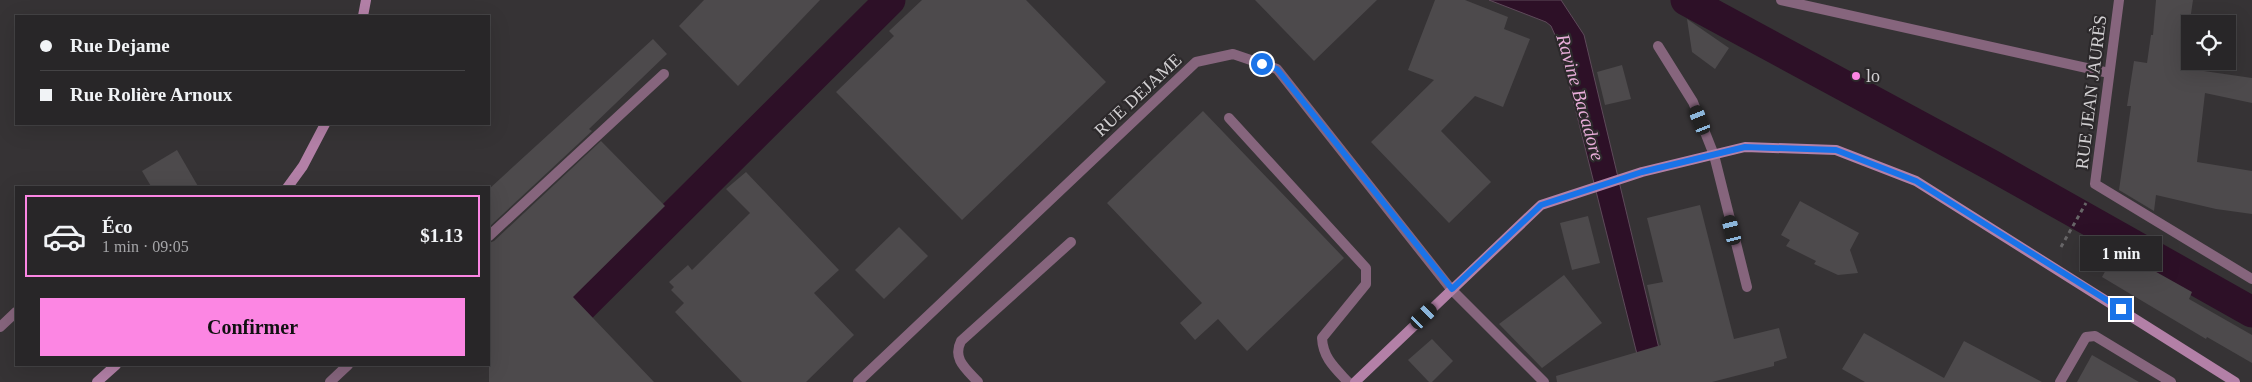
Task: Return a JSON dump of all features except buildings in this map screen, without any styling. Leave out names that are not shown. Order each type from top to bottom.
[{"type":"street","points":[[363,15],[366,0]]},
{"type":"street","points":[[1781,0],[2108,73]]},
{"type":"street","name":"RUE JEAN JAURÈS","points":[[2119,0],[2095,184],[2252,279]]},
{"type":"street","points":[[1658,46],[1692,102],[1714,154],[1746,288]]},
{"type":"street","name":"RUE DEJAME","points":[[858,382],[1196,62],[1233,54],[1277,69],[1452,289],[1544,382]]},
{"type":"street","points":[[490,235],[664,74]]},
{"type":"street","points":[[1230,118],[1366,268],[1366,284],[1322,338],[1322,349],[1328,362],[1348,382]]},
{"type":"street","points":[[288,186],[303,166],[324,125]]},
{"type":"street","points":[[1355,382],[1541,205],[1642,172],[1745,147],[1836,150],[1916,181],[2235,382]]},
{"type":"street","points":[[978,382],[960,362],[957,350],[962,341],[971,330],[1071,242]]},
{"type":"street","points":[[0,327],[15,313]]},
{"type":"street","points":[[2060,382],[2086,337],[2090,335],[2095,336],[2171,382]]},
{"type":"street","points":[[97,382],[115,366]]},
{"type":"street","points":[[330,382],[347,366]]},
{"type":"path","points":[[2071,229],[2083,208]]},
{"type":"water","name":"Ravine Bacadore","points":[[1489,0],[1561,0],[1584,35],[1667,382],[1644,382],[1559,44],[1551,26],[1546,22]]},
{"type":"waterway","points":[[506,382],[890,0]]},
{"type":"waterway","points":[[1686,0],[1991,165],[2252,312]]},
{"type":"place","name":"lo","points":[[1856,76]]},
{"type":"route","points":[[1262,64],[1277,69],[1452,289],[1541,205],[1642,172],[1745,147],[1836,150],[1916,181],[2121,309]]}]
